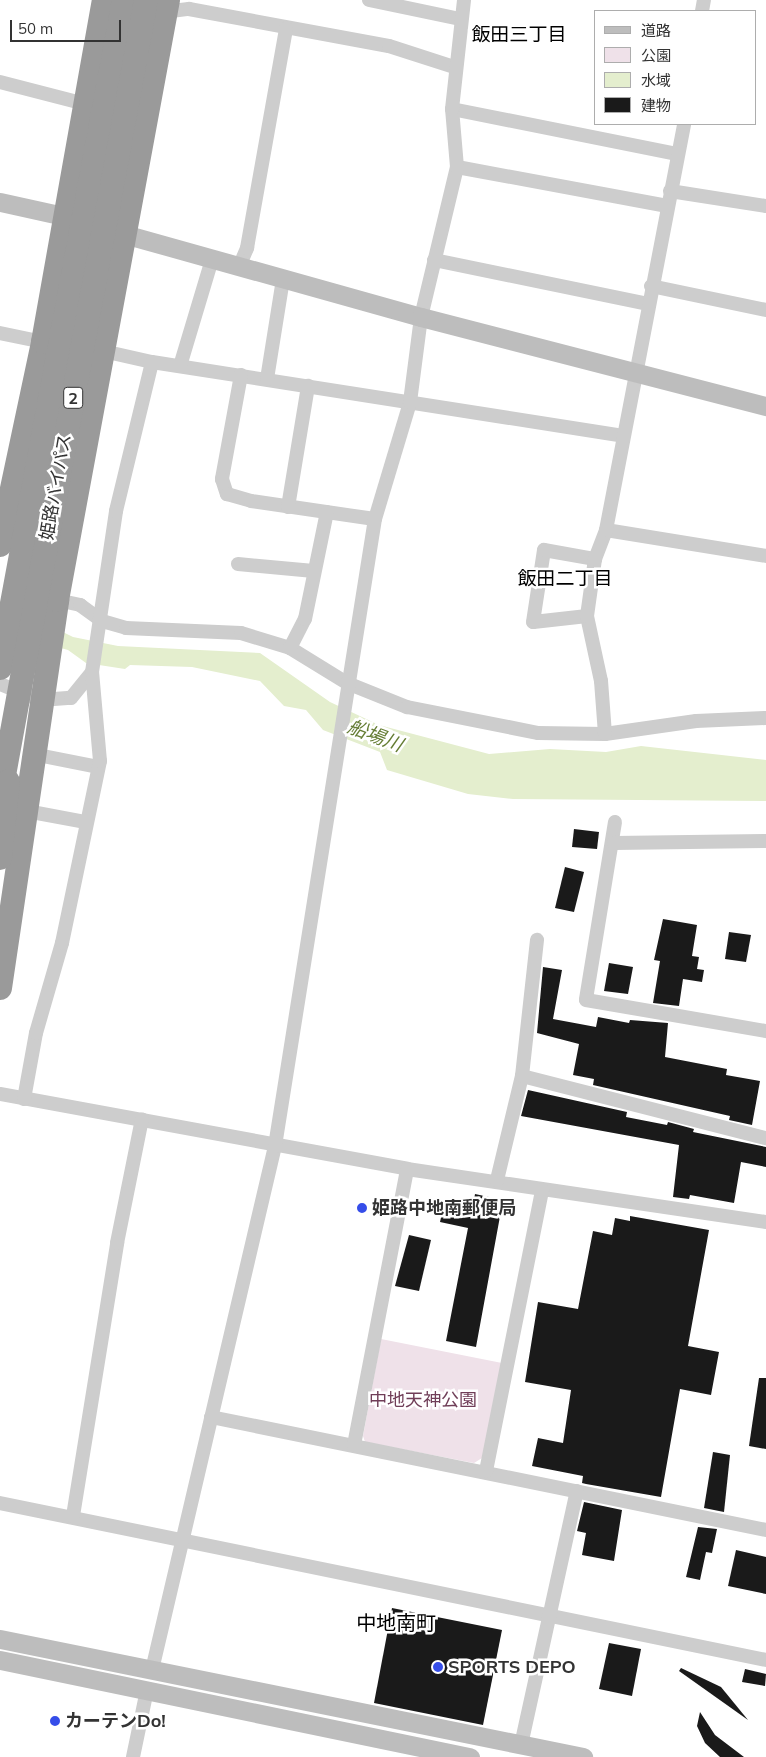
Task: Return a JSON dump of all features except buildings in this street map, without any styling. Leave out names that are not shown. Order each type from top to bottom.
[{"type":"highway","points":[[0,545],[43,342],[104,0]]},
{"type":"highway","name":"姫路バイパス","points":[[0,668],[124,0]]},
{"type":"highway","points":[[0,988],[40,700],[57,600],[124,235],[170,3]]},
{"type":"highway","name":"姫路バイパス","points":[[0,797],[16,705],[170,3]]},
{"type":"highway","points":[[0,858],[16,705]]},
{"type":"street","points":[[369,0],[460,19]]},
{"type":"street","points":[[152,1670],[275,1146],[347,683],[375,519],[410,402],[421,317],[457,167],[452,109],[454,67],[464,0]]},
{"type":"street","points":[[170,3],[286,28],[389,46],[454,67]]},
{"type":"street","points":[[239,267],[247,248],[286,28]]},
{"type":"street","points":[[0,82],[85,104]]},
{"type":"street","points":[[452,109],[678,154]]},
{"type":"street","points":[[605,734],[601,681],[587,616],[596,560],[606,530],[651,286],[684,125]]},
{"type":"street","points":[[457,167],[667,206]]},
{"type":"street","points":[[670,191],[766,206]]},
{"type":"street","points":[[0,202],[65,215],[124,235],[421,317],[766,406]]},
{"type":"street","points":[[180,366],[212,259]]},
{"type":"street","points":[[434,260],[648,304]]},
{"type":"street","points":[[267,379],[283,279]]},
{"type":"street","points":[[651,286],[766,310]]},
{"type":"street","points":[[0,332],[43,342]]},
{"type":"street","points":[[103,351],[152,362],[623,436]]},
{"type":"street","points":[[24,1099],[36,1033],[62,944],[98,768],[92,672],[102,621],[116,510],[152,362]]},
{"type":"street","points":[[241,375],[222,479],[228,494],[288,507],[375,519]]},
{"type":"street","points":[[288,507],[308,386]]},
{"type":"street","points":[[290,648],[305,619],[327,512]]},
{"type":"street","points":[[606,530],[766,556]]},
{"type":"street","points":[[587,616],[532,622],[544,550],[596,560]]},
{"type":"street","points":[[238,564],[314,571]]},
{"type":"street","points":[[57,600],[80,605],[102,621],[126,628],[242,633],[290,648],[347,683],[407,707],[538,733],[605,734],[696,721],[766,718]]},
{"type":"street","points":[[0,684],[40,700],[71,698],[92,672]]},
{"type":"street","points":[[33,754],[98,768]]},
{"type":"street","points":[[0,806],[86,822]]},
{"type":"street","points":[[615,822],[614,844],[586,1000],[766,1030]]},
{"type":"street","points":[[614,844],[766,841]]},
{"type":"street","points":[[497,1180],[522,1076],[538,940]]},
{"type":"street","points":[[522,1076],[766,1138]]},
{"type":"street","points":[[0,1094],[407,1169],[497,1180],[542,1190],[766,1221]]},
{"type":"street","points":[[73,1516],[117,1243],[142,1119]]},
{"type":"street","points":[[354,1444],[407,1169]]},
{"type":"street","points":[[486,1471],[542,1190]]},
{"type":"street","points":[[211,1417],[354,1444],[766,1530]]},
{"type":"street","points":[[522,1745],[577,1491]]},
{"type":"street","points":[[0,1503],[73,1516],[766,1660]]},
{"type":"street","points":[[0,1639],[583,1757]]},
{"type":"street","points":[[0,1660],[470,1757]]},
{"type":"street","points":[[133,1757],[147,1690]]},
{"type":"green space","name":"中地天神公園","points":[[381,1339],[502,1363],[482,1458],[474,1463],[365,1442],[363,1436]]},
{"type":"water","name":"船場川","points":[[0,601],[73,637],[118,646],[260,653],[330,702],[379,725],[489,754],[550,749],[606,752],[641,746],[766,760],[766,801],[513,799],[468,794],[387,770],[380,752],[323,730],[306,710],[284,706],[260,681],[192,667],[130,665],[125,669],[86,663],[68,650],[2,632]]},
{"type":"place","name":"姫路中地南郵便局","points":[[362,1208]]},
{"type":"place","name":"SPORTS DEPO","points":[[438,1667]]},
{"type":"place","name":"カーテンDo!","points":[[55,1721]]},
{"type":"district","name":"飯田三丁目","points":[[519,35]]},
{"type":"district","name":"飯田二丁目","points":[[565,579]]},
{"type":"district","name":"中地南町","points":[[396,1622]]}]
